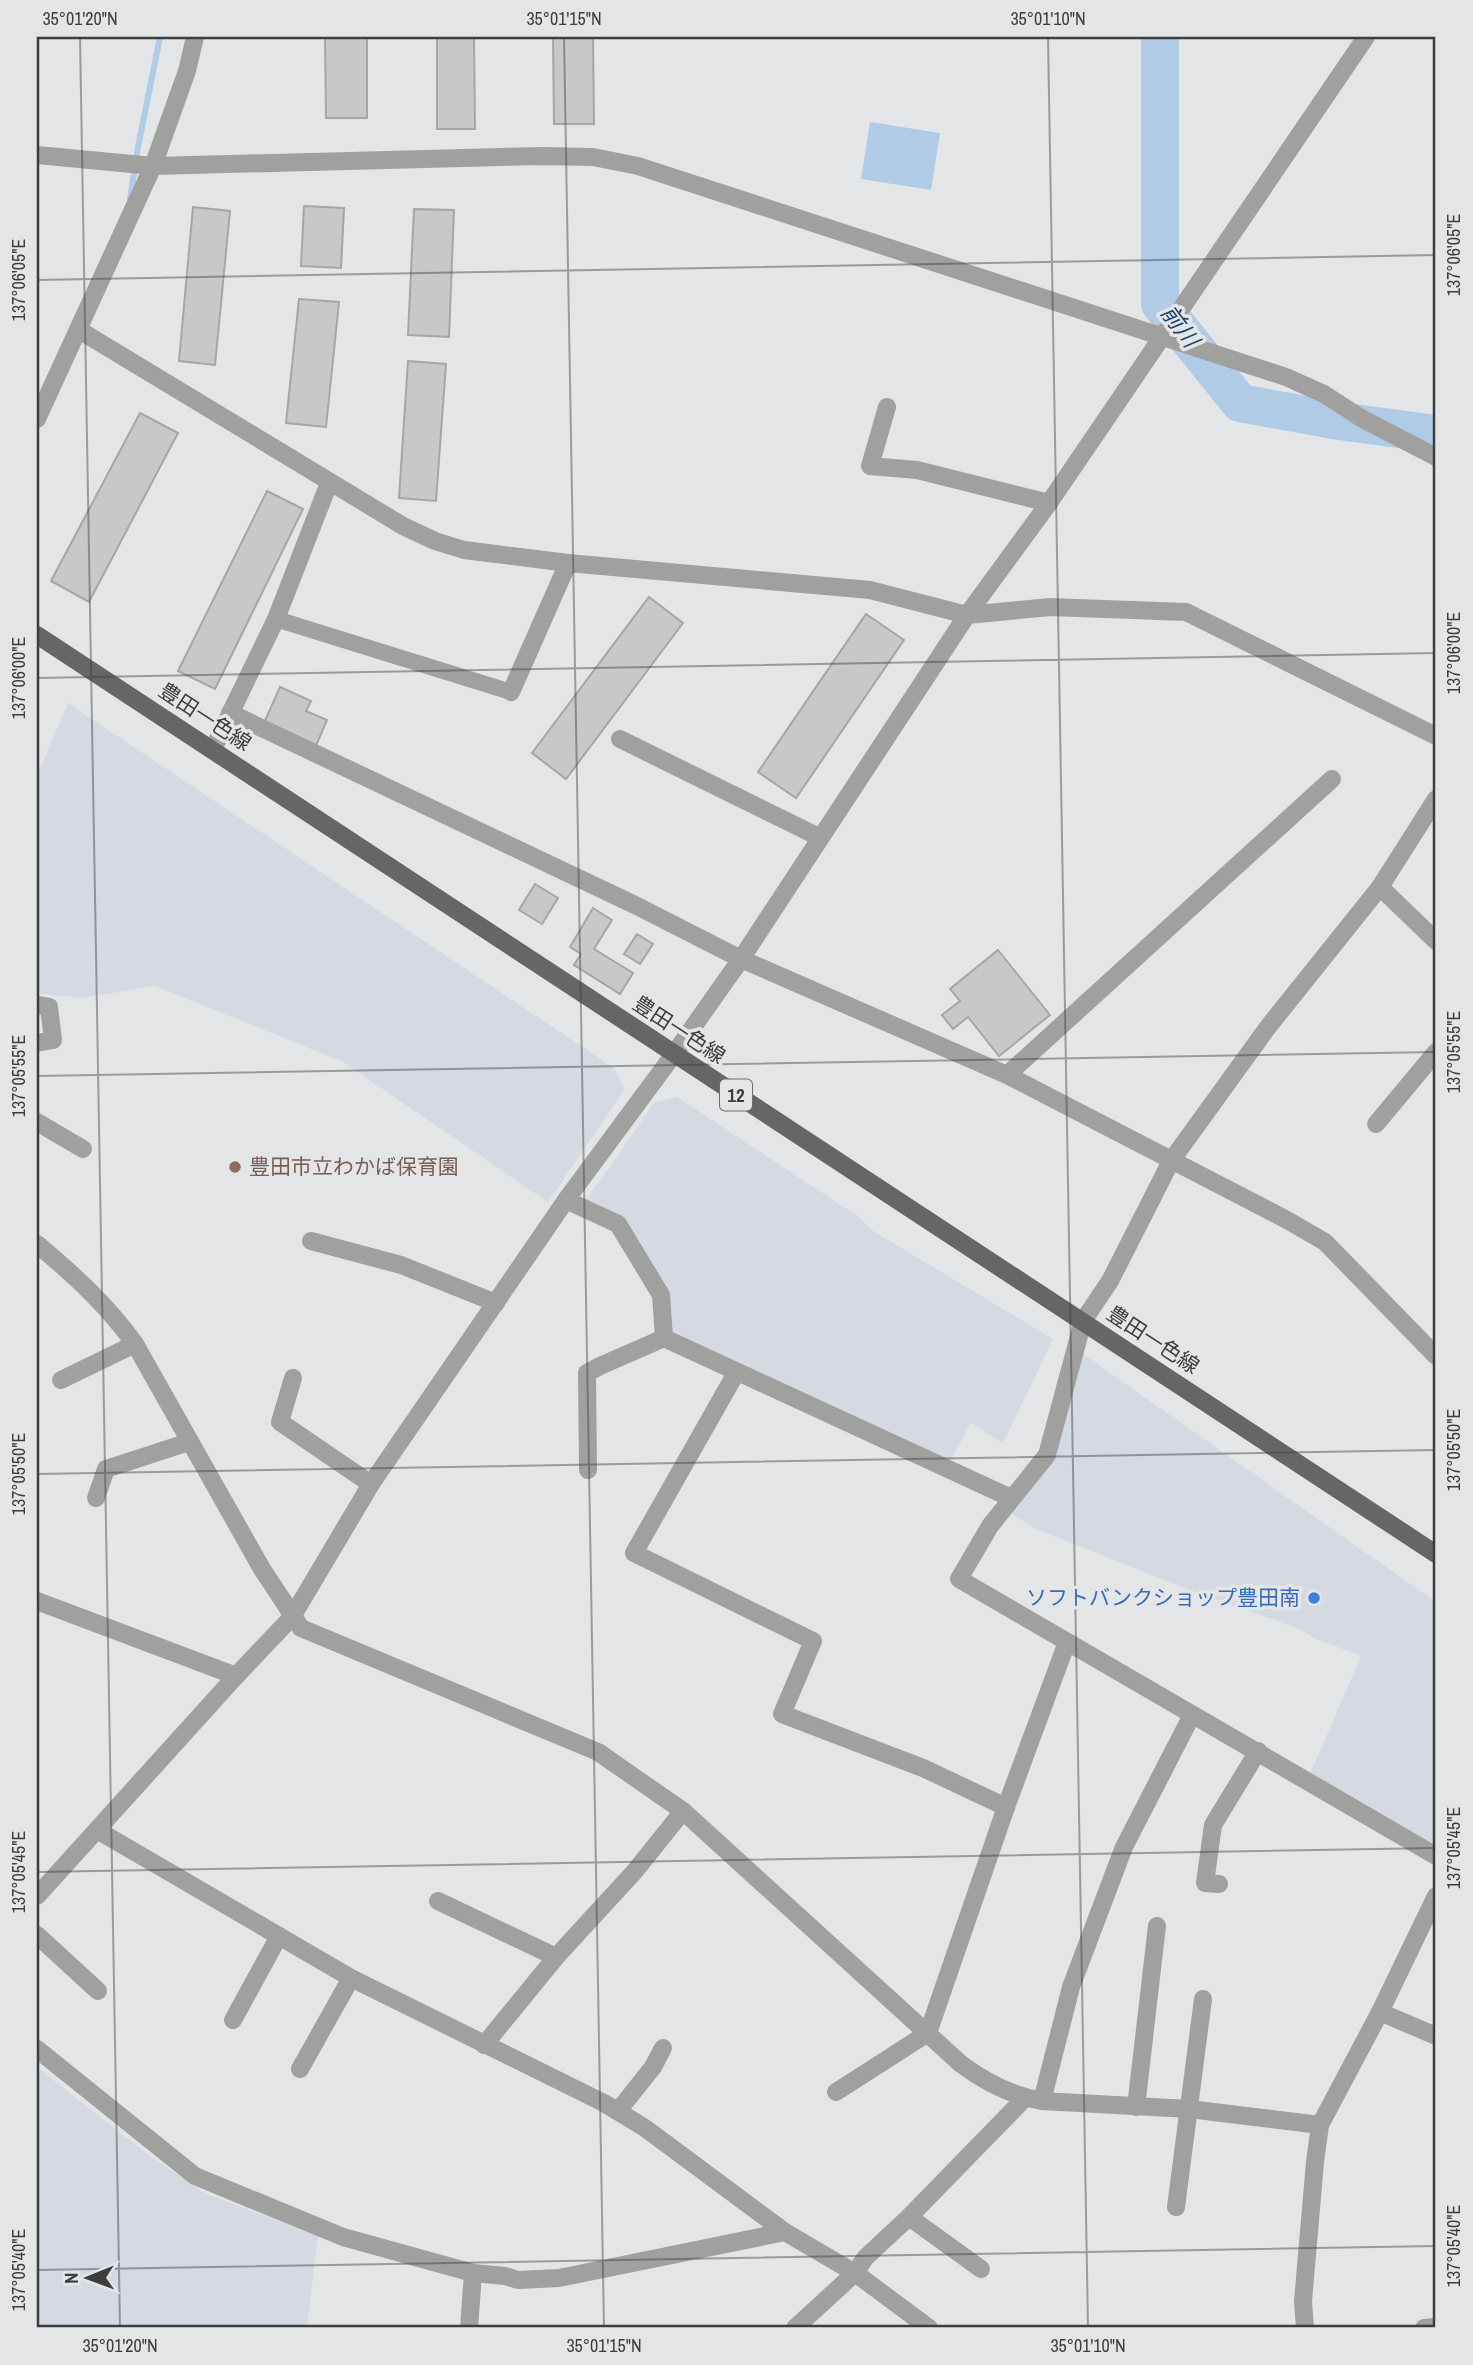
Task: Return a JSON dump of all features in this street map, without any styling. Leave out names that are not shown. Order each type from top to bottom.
[{"type":"main road","name":"豊田一色線","points":[[37,635],[1436,1554]]},
{"type":"street","points":[[37,419],[153,166],[187,71],[195,37]]},
{"type":"street","points":[[37,1896],[292,1616],[371,1485],[566,1200],[741,959],[967,615],[1049,503],[1366,37]]},
{"type":"street","points":[[37,155],[153,166],[541,156],[593,157],[638,166],[1286,377],[1324,394],[1360,418],[1436,457]]},
{"type":"street","points":[[79,330],[403,526],[435,541],[464,550],[870,590],[967,615],[1050,607],[1186,612],[1436,736]]},
{"type":"street","points":[[887,407],[870,466],[918,470],[1049,503]]},
{"type":"street","points":[[213,749],[276,619],[329,483]]},
{"type":"street","points":[[276,619],[511,692],[568,562]]},
{"type":"street","points":[[230,713],[624,900],[741,959],[1007,1075],[1325,1242],[1436,1356]]},
{"type":"street","points":[[620,739],[819,837]]},
{"type":"street","points":[[1007,1075],[1332,779]]},
{"type":"street","points":[[1436,799],[1380,887],[1268,1027],[1171,1161],[1110,1281],[1083,1321],[1047,1455],[990,1526],[959,1579],[1436,1856]]},
{"type":"street","points":[[1380,887],[1436,941]]},
{"type":"street","points":[[37,1005],[49,1007],[54,1040],[37,1043]]},
{"type":"street","points":[[1376,1124],[1436,1052]]},
{"type":"street","points":[[37,1122],[83,1149]]},
{"type":"street","points":[[566,1200],[618,1224],[661,1295],[664,1338]]},
{"type":"street","points":[[311,1241],[401,1265],[496,1303]]},
{"type":"street","points":[[37,1244],[94,1293],[135,1344],[262,1569],[301,1628],[598,1752],[683,1811],[979,2078],[1034,2100],[1189,2109],[1320,2126]]},
{"type":"street","points":[[588,1470],[587,1373],[664,1338],[1011,1498]]},
{"type":"street","points":[[61,1380],[135,1344]]},
{"type":"street","points":[[736,1373],[634,1553],[813,1641],[782,1714],[923,1768],[1006,1807]]},
{"type":"street","points":[[293,1378],[280,1422],[371,1485]]},
{"type":"street","points":[[96,1497],[106,1469],[189,1442]]},
{"type":"street","points":[[37,1601],[236,1676]]},
{"type":"street","points":[[836,2092],[928,2033],[1006,1807],[1067,1642]]},
{"type":"street","points":[[795,2328],[855,2273],[865,2258],[1034,2100],[1071,1987],[1124,1847],[1192,1715]]},
{"type":"street","points":[[1219,1884],[1205,1883],[1213,1825],[1258,1751]]},
{"type":"street","points":[[484,2045],[556,1957],[635,1871],[683,1811]]},
{"type":"street","points":[[97,1830],[351,1978],[618,2111],[785,2232],[855,2273],[929,2328]]},
{"type":"street","points":[[1306,2328],[1304,2301],[1320,2126],[1380,2012],[1436,1896]]},
{"type":"street","points":[[438,1901],[556,1957]]},
{"type":"street","points":[[1136,2107],[1157,1926]]},
{"type":"street","points":[[37,1935],[98,1991]]},
{"type":"street","points":[[233,2020],[279,1936]]},
{"type":"street","points":[[300,2069],[351,1978]]},
{"type":"street","points":[[1176,2207],[1203,1999]]},
{"type":"street","points":[[1380,2012],[1436,2036]]},
{"type":"street","points":[[618,2111],[653,2067],[663,2048]]},
{"type":"street","points":[[37,2049],[195,2176],[343,2237],[473,2273],[518,2280],[559,2278],[785,2232]]},
{"type":"street","points":[[909,2217],[981,2269]]},
{"type":"street","points":[[469,2328],[473,2273]]},
{"type":"street","points":[[1424,2328],[1436,2327]]},
{"type":"shaded area","points":[[68,703],[614,1068],[625,1089],[548,1202],[343,1062],[155,986],[82,998],[37,993],[37,776]]},
{"type":"shaded area","points":[[677,1097],[859,1217],[873,1231],[1053,1339],[1003,1443],[971,1423],[948,1465],[671,1332],[649,1269],[585,1202],[655,1102]]},
{"type":"shaded area","points":[[1080,1352],[1436,1602],[1436,1840],[1428,1856],[1307,1781],[1361,1656],[1314,1638],[1300,1629],[1197,1593],[1034,1528],[1012,1514],[1047,1455]]},
{"type":"shaded area","points":[[37,2067],[150,2156],[206,2194],[318,2235],[307,2328],[37,2328]]},
{"type":"water","points":[[870,122],[940,133],[931,190],[861,179]]},
{"type":"building","points":[[325,37],[367,37],[367,118],[326,118]]},
{"type":"building","points":[[437,37],[474,37],[475,129],[437,129]]},
{"type":"building","points":[[553,37],[593,37],[594,124],[554,124]]},
{"type":"building","points":[[304,206],[344,208],[341,268],[301,266]]},
{"type":"building","points":[[193,207],[230,211],[215,365],[179,361]]},
{"type":"building","points":[[414,209],[454,210],[449,337],[408,335]]},
{"type":"building","points":[[299,299],[339,302],[326,427],[286,423]]},
{"type":"building","points":[[408,361],[446,364],[436,501],[399,498]]},
{"type":"building","points":[[140,413],[178,433],[89,602],[51,581]]},
{"type":"building","points":[[267,491],[303,509],[215,689],[178,671]]},
{"type":"building","points":[[649,597],[683,623],[566,779],[532,753]]},
{"type":"building","points":[[866,614],[904,640],[796,798],[758,772]]},
{"type":"building","points":[[280,687],[311,701],[306,711],[327,720],[315,748],[264,723]]},
{"type":"building","points":[[535,884],[558,898],[542,924],[519,910]]},
{"type":"building","points":[[593,908],[612,920],[594,949],[633,973],[620,994],[574,965],[581,954],[570,947]]},
{"type":"building","points":[[637,934],[653,944],[640,964],[624,954]]},
{"type":"building","points":[[998,950],[1050,1015],[999,1056],[968,1017],[953,1029],[942,1015],[960,1001],[950,989]]},
{"type":"waterway","points":[[130,199],[160,37]]},
{"type":"waterway","name":"前川","points":[[1160,37],[1160,304],[1240,403],[1339,421],[1436,434]]},
{"type":"place","name":"豊田市立わかば保育園","points":[[235,1167]]},
{"type":"place","name":"ソフトバンクショップ豊田南","points":[[1314,1598]]}]
